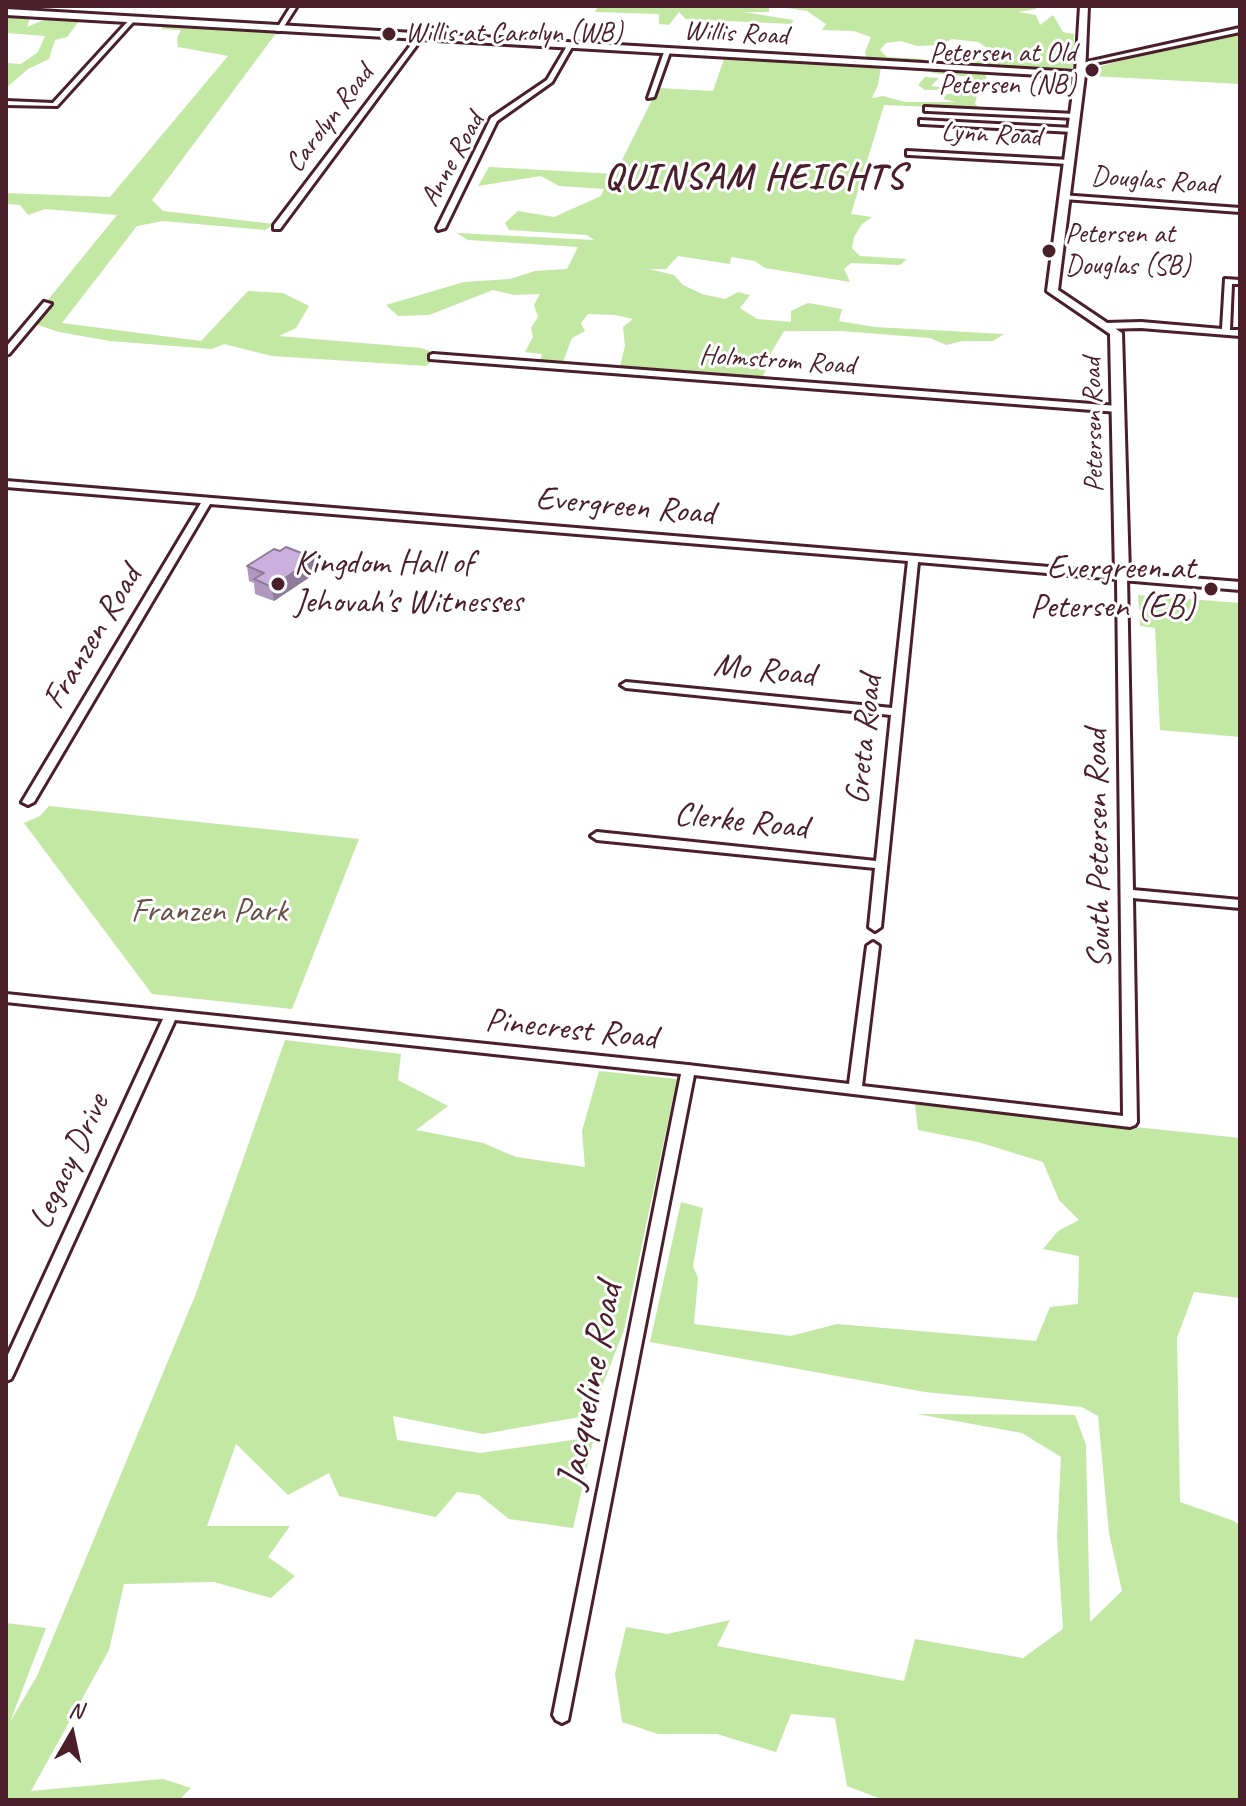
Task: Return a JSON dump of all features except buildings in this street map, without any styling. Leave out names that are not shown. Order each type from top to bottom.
[{"type":"street","points":[[279,30],[294,6]]},
{"type":"street","name":"Petersen Road","points":[[1084,6],[1075,116],[1052,291],[1116,333],[1122,576]]},
{"type":"street","name":"Willis Road","points":[[6,12],[569,47],[1080,69]]},
{"type":"street","points":[[6,103],[55,105],[132,20]]},
{"type":"street","points":[[1080,69],[1240,30]]},
{"type":"street","name":"Carolyn Road","points":[[277,227],[419,38]]},
{"type":"street","name":"Anne Road","points":[[441,228],[494,120],[550,81],[569,47]]},
{"type":"street","points":[[650,97],[667,52]]},
{"type":"street","points":[[928,109],[1075,116]]},
{"type":"street","points":[[923,122],[1073,130]]},
{"type":"street","name":"Lynn Road","points":[[910,153],[1069,162]]},
{"type":"street","name":"Douglas Road","points":[[1064,197],[1240,210]]},
{"type":"street","points":[[1226,332],[1228,281],[1240,282]]},
{"type":"street","points":[[6,352],[47,304]]},
{"type":"street","points":[[1105,326],[1240,333]]},
{"type":"street","name":"Holmstrom Road","points":[[433,357],[1118,409]]},
{"type":"street","name":"Evergreen Road","points":[[6,484],[1240,586]]},
{"type":"street","name":"Franzen Road","points":[[28,802],[207,501]]},
{"type":"street","name":"Greta Road","points":[[875,927],[913,559]]},
{"type":"street","name":"South Petersen Road","points":[[1122,576],[1130,1122]]},
{"type":"street","name":"Mo Road","points":[[626,685],[896,712]]},
{"type":"street","name":"Clerke Road","points":[[597,836],[879,865]]},
{"type":"street","points":[[1129,894],[1240,904]]},
{"type":"street","points":[[855,1089],[873,946]]},
{"type":"street","name":"Pinecrest Road","points":[[6,998],[688,1070],[1130,1122]]},
{"type":"street","name":"Legacy Drive","points":[[6,1375],[170,1017]]},
{"type":"street","name":"Jacqueline Road","points":[[562,1715],[688,1070]]},
{"type":"green space","points":[[598,6],[769,6],[769,12],[744,12],[793,20],[792,24],[686,19],[679,12],[669,25],[659,24],[659,14],[595,12]]},
{"type":"green space","points":[[774,6],[1035,6],[1036,9],[1018,12],[1036,15],[1040,25],[1053,15],[1063,32],[1074,34],[1073,68],[1055,70],[950,65],[952,62],[1001,60],[1009,51],[986,47],[978,42],[952,39],[940,45],[917,46],[901,41],[886,43],[880,50],[887,57],[923,59],[927,64],[867,60],[865,52],[871,37],[854,31],[822,30],[826,24],[807,11]]},
{"type":"green space","points":[[6,16],[30,18],[27,27],[48,18],[80,20],[67,37],[55,40],[49,59],[28,69],[6,88],[6,63],[21,64],[38,52],[45,36],[6,33]]},
{"type":"green space","points":[[165,25],[277,32],[152,200],[163,211],[274,224],[265,230],[163,221],[137,226],[62,323],[201,341],[248,291],[283,293],[309,306],[296,328],[279,336],[421,348],[439,354],[426,366],[272,356],[224,344],[212,349],[110,341],[59,332],[35,324],[43,306],[117,215],[45,209],[28,215],[20,205],[6,204],[6,193],[110,197],[228,56],[178,47],[177,38],[181,30],[161,29]]},
{"type":"green space","points":[[1240,34],[1240,84],[1091,76],[1088,70],[1146,53]]},
{"type":"green space","points":[[724,59],[881,67],[872,98],[883,96],[905,102],[956,102],[943,99],[947,94],[964,93],[962,89],[925,90],[918,85],[925,77],[939,78],[931,86],[940,87],[957,86],[972,77],[933,73],[924,69],[986,73],[986,83],[1002,84],[995,89],[978,90],[975,104],[980,109],[884,105],[851,214],[872,217],[862,224],[852,248],[860,256],[907,259],[900,265],[851,263],[844,269],[850,282],[765,268],[755,261],[731,257],[730,264],[678,256],[666,269],[649,269],[674,275],[683,285],[702,294],[725,299],[738,292],[750,295],[740,308],[757,319],[791,322],[791,311],[808,303],[842,309],[839,321],[874,327],[1004,334],[993,341],[963,341],[946,345],[930,338],[841,331],[784,331],[772,351],[763,377],[620,366],[625,346],[623,327],[633,319],[615,315],[588,314],[581,323],[585,331],[572,338],[563,362],[540,361],[542,354],[525,352],[533,337],[531,328],[538,317],[534,305],[540,294],[514,295],[493,290],[429,315],[398,316],[386,305],[464,282],[510,279],[535,271],[567,269],[578,247],[468,240],[457,233],[594,240],[587,235],[509,230],[505,223],[518,211],[554,217],[601,196],[604,189],[559,186],[541,176],[478,186],[489,167],[615,174],[658,88],[713,91]]},
{"type":"green space","points":[[1138,595],[1240,603],[1240,737],[1160,730],[1155,628],[1140,626]]},
{"type":"green space","name":"Franzen Park","points":[[49,806],[359,839],[292,1009],[152,994],[24,823],[40,816]]},
{"type":"green space","points":[[285,1040],[401,1054],[398,1080],[448,1106],[416,1130],[483,1143],[516,1157],[585,1167],[582,1131],[599,1071],[677,1079],[624,1330],[591,1415],[483,1434],[393,1416],[397,1440],[480,1453],[594,1437],[573,1528],[509,1519],[479,1495],[457,1492],[436,1517],[339,1496],[329,1473],[288,1495],[236,1444],[207,1526],[290,1526],[268,1557],[295,1576],[271,1598],[214,1582],[124,1584],[109,1650],[31,1791],[163,1779],[191,1788],[179,1800],[6,1800],[6,1623],[46,1628],[10,1722],[37,1676],[195,1296]]},
{"type":"green space","points":[[915,1104],[1240,1138],[1240,1298],[1194,1292],[1177,1338],[1180,1502],[1234,1521],[1240,1526],[1240,1800],[884,1800],[847,1786],[835,1718],[791,1714],[776,1752],[717,1734],[658,1734],[622,1722],[615,1674],[626,1627],[667,1634],[730,1620],[717,1646],[904,1681],[915,1639],[1023,1658],[1063,1629],[1057,1537],[1061,1457],[1022,1433],[917,1414],[1075,1415],[1086,1445],[1090,1622],[1122,1591],[1109,1533],[1098,1416],[1082,1407],[925,1392],[650,1342],[681,1202],[703,1208],[693,1266],[698,1278],[694,1324],[791,1336],[837,1324],[1036,1341],[1050,1307],[1078,1304],[1079,1256],[1043,1249],[1058,1231],[1079,1220],[1059,1200],[1043,1162],[978,1142],[918,1130]]},
{"type":"place","name":"Willis at Carolyn (WB)","points":[[389,34]]},
{"type":"place","name":"Petersen at Old Petersen (NB)","points":[[1092,70]]},
{"type":"place","name":"Petersen at Douglas (SB)","points":[[1049,251]]},
{"type":"place","name":"Kingdom Hall of Jehovah's Witnesses","points":[[278,584]]},
{"type":"place","name":"Evergreen at Petersen (EB)","points":[[1211,589]]},
{"type":"district","name":"QUINSAM HEIGHTS","points":[[755,179]]}]
